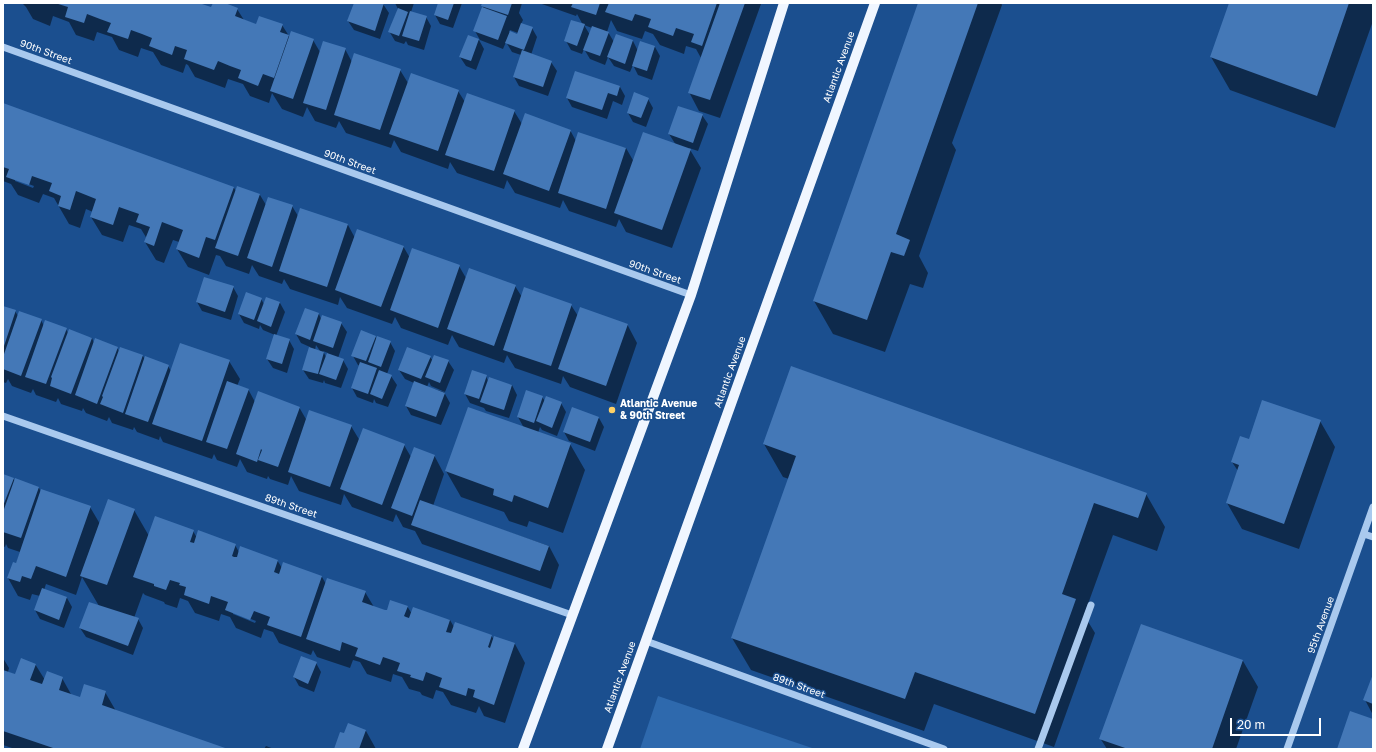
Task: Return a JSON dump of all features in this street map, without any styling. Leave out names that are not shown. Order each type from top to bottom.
[{"type":"main road","points":[[523,749],[691,295],[784,3]]},
{"type":"main road","name":"Atlantic Avenue","points":[[607,749],[875,3]]},
{"type":"street","name":"90th Street","points":[[3,47],[691,295]]},
{"type":"street","name":"89th Street","points":[[3,416],[572,615]]},
{"type":"street","name":"95th Avenue","points":[[1286,749],[1373,507]]},
{"type":"street","points":[[1364,534],[1373,537]]},
{"type":"street","points":[[1038,749],[1091,605]]},
{"type":"street","name":"89th Street","points":[[646,641],[944,749]]},
{"type":"shaded area","points":[[658,696],[815,749],[640,749]]},
{"type":"building","points":[[55,3],[199,3],[211,7],[213,3],[225,3],[238,8],[235,16],[256,24],[259,16],[283,24],[280,32],[289,35],[274,78],[263,74],[258,86],[238,78],[241,70],[218,61],[214,70],[184,59],[187,50],[175,46],[172,55],[149,46],[152,38],[131,30],[128,39],[107,32],[111,23],[87,14],[84,23],[65,17],[68,7]]},
{"type":"building","points":[[354,3],[384,3],[375,31],[347,21]]},
{"type":"building","points":[[438,3],[454,3],[448,20],[434,15]]},
{"type":"building","points":[[482,3],[512,3],[508,15],[481,6]]},
{"type":"building","points":[[573,3],[600,3],[596,15],[571,7]]},
{"type":"building","points":[[609,3],[717,3],[702,46],[691,42],[694,34],[676,28],[673,36],[648,27],[651,19],[635,14],[632,21],[605,12]]},
{"type":"building","points":[[720,3],[745,3],[710,100],[688,93]]},
{"type":"building","points":[[918,3],[978,3],[896,234],[910,240],[904,256],[891,252],[867,320],[813,301]]},
{"type":"building","points":[[1229,3],[1349,3],[1317,96],[1210,57]]},
{"type":"building","points":[[482,7],[507,16],[498,40],[473,31]]},
{"type":"building","points":[[398,8],[408,12],[399,36],[388,32]]},
{"type":"building","points":[[410,11],[427,16],[419,41],[402,36]]},
{"type":"building","points":[[571,20],[585,24],[577,46],[564,41]]},
{"type":"building","points":[[521,23],[533,27],[524,50],[505,43],[510,31],[517,34]]},
{"type":"building","points":[[592,26],[609,32],[600,56],[583,50]]},
{"type":"building","points":[[291,31],[314,39],[293,99],[270,91]]},
{"type":"building","points":[[616,34],[633,40],[625,64],[607,57]]},
{"type":"building","points":[[468,35],[479,39],[471,61],[459,57]]},
{"type":"building","points":[[323,41],[346,48],[326,110],[303,103]]},
{"type":"building","points":[[640,41],[655,46],[647,71],[632,66]]},
{"type":"building","points":[[522,50],[552,61],[543,87],[513,77]]},
{"type":"building","points":[[354,53],[401,69],[380,130],[334,115]]},
{"type":"building","points":[[575,71],[620,86],[617,96],[608,93],[602,110],[566,98]]},
{"type":"building","points":[[411,73],[459,90],[438,151],[389,134]]},
{"type":"building","points":[[634,92],[649,98],[641,118],[627,113]]},
{"type":"building","points":[[467,93],[515,110],[494,171],[445,155]]},
{"type":"building","points":[[3,103],[234,187],[215,240],[206,237],[199,258],[176,249],[183,230],[162,222],[154,246],[144,242],[150,227],[136,222],[139,214],[119,207],[113,225],[90,217],[96,199],[76,191],[70,210],[58,206],[61,196],[49,191],[52,183],[32,176],[29,185],[6,177],[9,169],[3,167]]},
{"type":"building","points":[[678,106],[703,114],[693,143],[668,134]]},
{"type":"building","points":[[525,113],[571,130],[549,191],[503,174]]},
{"type":"building","points":[[578,132],[626,148],[606,209],[558,193]]},
{"type":"building","points":[[643,132],[691,149],[662,230],[614,213]]},
{"type":"building","points":[[237,186],[260,194],[238,256],[215,248]]},
{"type":"building","points":[[268,197],[293,205],[272,267],[247,258]]},
{"type":"building","points":[[300,208],[348,224],[327,287],[279,271]]},
{"type":"building","points":[[357,229],[404,246],[381,307],[335,290]]},
{"type":"building","points":[[412,248],[460,265],[438,328],[390,310]]},
{"type":"building","points":[[469,268],[516,285],[494,346],[447,329]]},
{"type":"building","points":[[204,277],[234,286],[225,312],[196,302]]},
{"type":"building","points":[[524,287],[572,304],[551,366],[503,350]]},
{"type":"building","points":[[246,292],[262,298],[254,320],[238,314]]},
{"type":"building","points":[[266,297],[280,302],[271,327],[257,321]]},
{"type":"building","points":[[3,306],[16,310],[3,349]]},
{"type":"building","points":[[580,307],[628,324],[606,386],[558,369]]},
{"type":"building","points":[[305,308],[319,313],[310,340],[295,334]]},
{"type":"building","points":[[19,311],[42,319],[21,376],[3,369],[3,357]]},
{"type":"building","points":[[322,315],[342,322],[333,348],[313,341]]},
{"type":"building","points":[[45,320],[67,328],[46,384],[25,377]]},
{"type":"building","points":[[69,329],[92,338],[71,394],[50,386],[51,377]]},
{"type":"building","points":[[361,330],[376,336],[366,361],[351,356]]},
{"type":"building","points":[[274,334],[290,339],[282,364],[266,359]]},
{"type":"building","points":[[377,336],[391,341],[381,367],[368,362]]},
{"type":"building","points":[[95,338],[118,347],[97,404],[75,395]]},
{"type":"building","points":[[180,343],[230,360],[202,441],[152,424]]},
{"type":"building","points":[[120,347],[143,355],[123,413],[100,404]]},
{"type":"building","points":[[309,347],[324,352],[318,374],[302,370]]},
{"type":"building","points":[[407,347],[431,356],[421,379],[398,370]]},
{"type":"building","points":[[327,353],[344,359],[336,380],[319,374]]},
{"type":"building","points":[[434,355],[449,360],[440,383],[425,377]]},
{"type":"building","points":[[145,356],[169,365],[148,422],[125,414]]},
{"type":"building","points":[[360,362],[377,368],[368,394],[351,388]]},
{"type":"building","points":[[791,366],[1147,493],[1138,518],[1094,503],[1062,594],[1076,599],[1035,714],[915,672],[905,699],[731,638],[796,456],[763,444]]},
{"type":"building","points":[[379,370],[392,375],[382,399],[370,394]]},
{"type":"building","points":[[472,370],[487,375],[479,399],[464,394]]},
{"type":"building","points":[[489,377],[512,385],[504,410],[480,402]]},
{"type":"building","points":[[227,381],[249,389],[227,449],[206,442]]},
{"type":"building","points":[[414,381],[445,393],[436,417],[405,406]]},
{"type":"building","points":[[526,390],[543,396],[534,423],[517,417]]},
{"type":"building","points":[[258,391],[300,407],[278,467],[258,460],[262,450],[261,449],[257,462],[236,454]]},
{"type":"building","points":[[546,396],[562,402],[552,428],[536,421]]},
{"type":"building","points":[[1262,400],[1321,420],[1284,524],[1226,503],[1239,465],[1231,462],[1240,436],[1249,439]]},
{"type":"building","points":[[468,407],[571,443],[548,508],[514,495],[512,502],[493,495],[494,489],[445,471]]},
{"type":"building","points":[[572,407],[599,417],[590,442],[563,432]]},
{"type":"building","points":[[309,410],[352,425],[330,487],[288,472]]},
{"type":"building","points":[[363,428],[405,444],[382,505],[340,489]]},
{"type":"building","points":[[414,447],[435,455],[412,516],[391,508]]},
{"type":"building","points":[[3,474],[14,478],[3,506]]},
{"type":"building","points":[[15,478],[39,487],[21,538],[3,532],[3,512]]},
{"type":"building","points":[[41,489],[91,506],[66,577],[36,566],[31,579],[22,576],[20,582],[7,578],[13,562],[16,563]]},
{"type":"building","points":[[108,499],[135,509],[107,585],[80,576]]},
{"type":"building","points":[[420,500],[549,546],[540,571],[411,525]]},
{"type":"building","points":[[155,516],[194,530],[190,542],[194,543],[198,530],[236,544],[232,556],[234,557],[237,557],[240,546],[278,560],[274,572],[279,574],[283,562],[322,576],[301,637],[267,625],[270,617],[254,611],[250,620],[225,610],[228,602],[211,596],[209,604],[184,595],[186,587],[179,585],[180,583],[170,580],[166,590],[133,577]]},
{"type":"building","points":[[327,578],[366,591],[362,602],[385,610],[387,610],[390,600],[408,606],[404,616],[409,618],[413,607],[450,620],[446,632],[451,633],[455,622],[492,635],[488,647],[490,648],[494,636],[515,643],[494,705],[473,697],[475,690],[468,688],[466,696],[439,687],[442,678],[426,672],[423,681],[410,677],[411,675],[397,671],[400,663],[392,660],[383,657],[380,665],[355,656],[358,648],[342,642],[340,651],[306,639]]},
{"type":"building","points":[[42,588],[67,597],[59,620],[34,610]]},
{"type":"building","points":[[89,602],[139,618],[128,646],[79,628]]},
{"type":"building","points":[[1141,624],[1243,660],[1212,749],[1128,749],[1099,739]]},
{"type":"building","points":[[301,656],[317,662],[308,684],[293,677]]},
{"type":"building","points":[[21,658],[36,664],[30,680],[42,684],[47,671],[63,677],[59,690],[80,697],[84,684],[106,691],[102,705],[228,749],[56,749],[3,731],[3,670],[15,674]]},
{"type":"building","points":[[1373,674],[1373,704],[1363,700]]},
{"type":"building","points":[[1350,711],[1373,719],[1373,749],[1337,749]]},
{"type":"building","points":[[348,723],[366,730],[359,749],[334,749],[340,732],[344,733]]},
{"type":"place","name":"Atlantic Avenue & 90th Street","points":[[612,410]]}]
